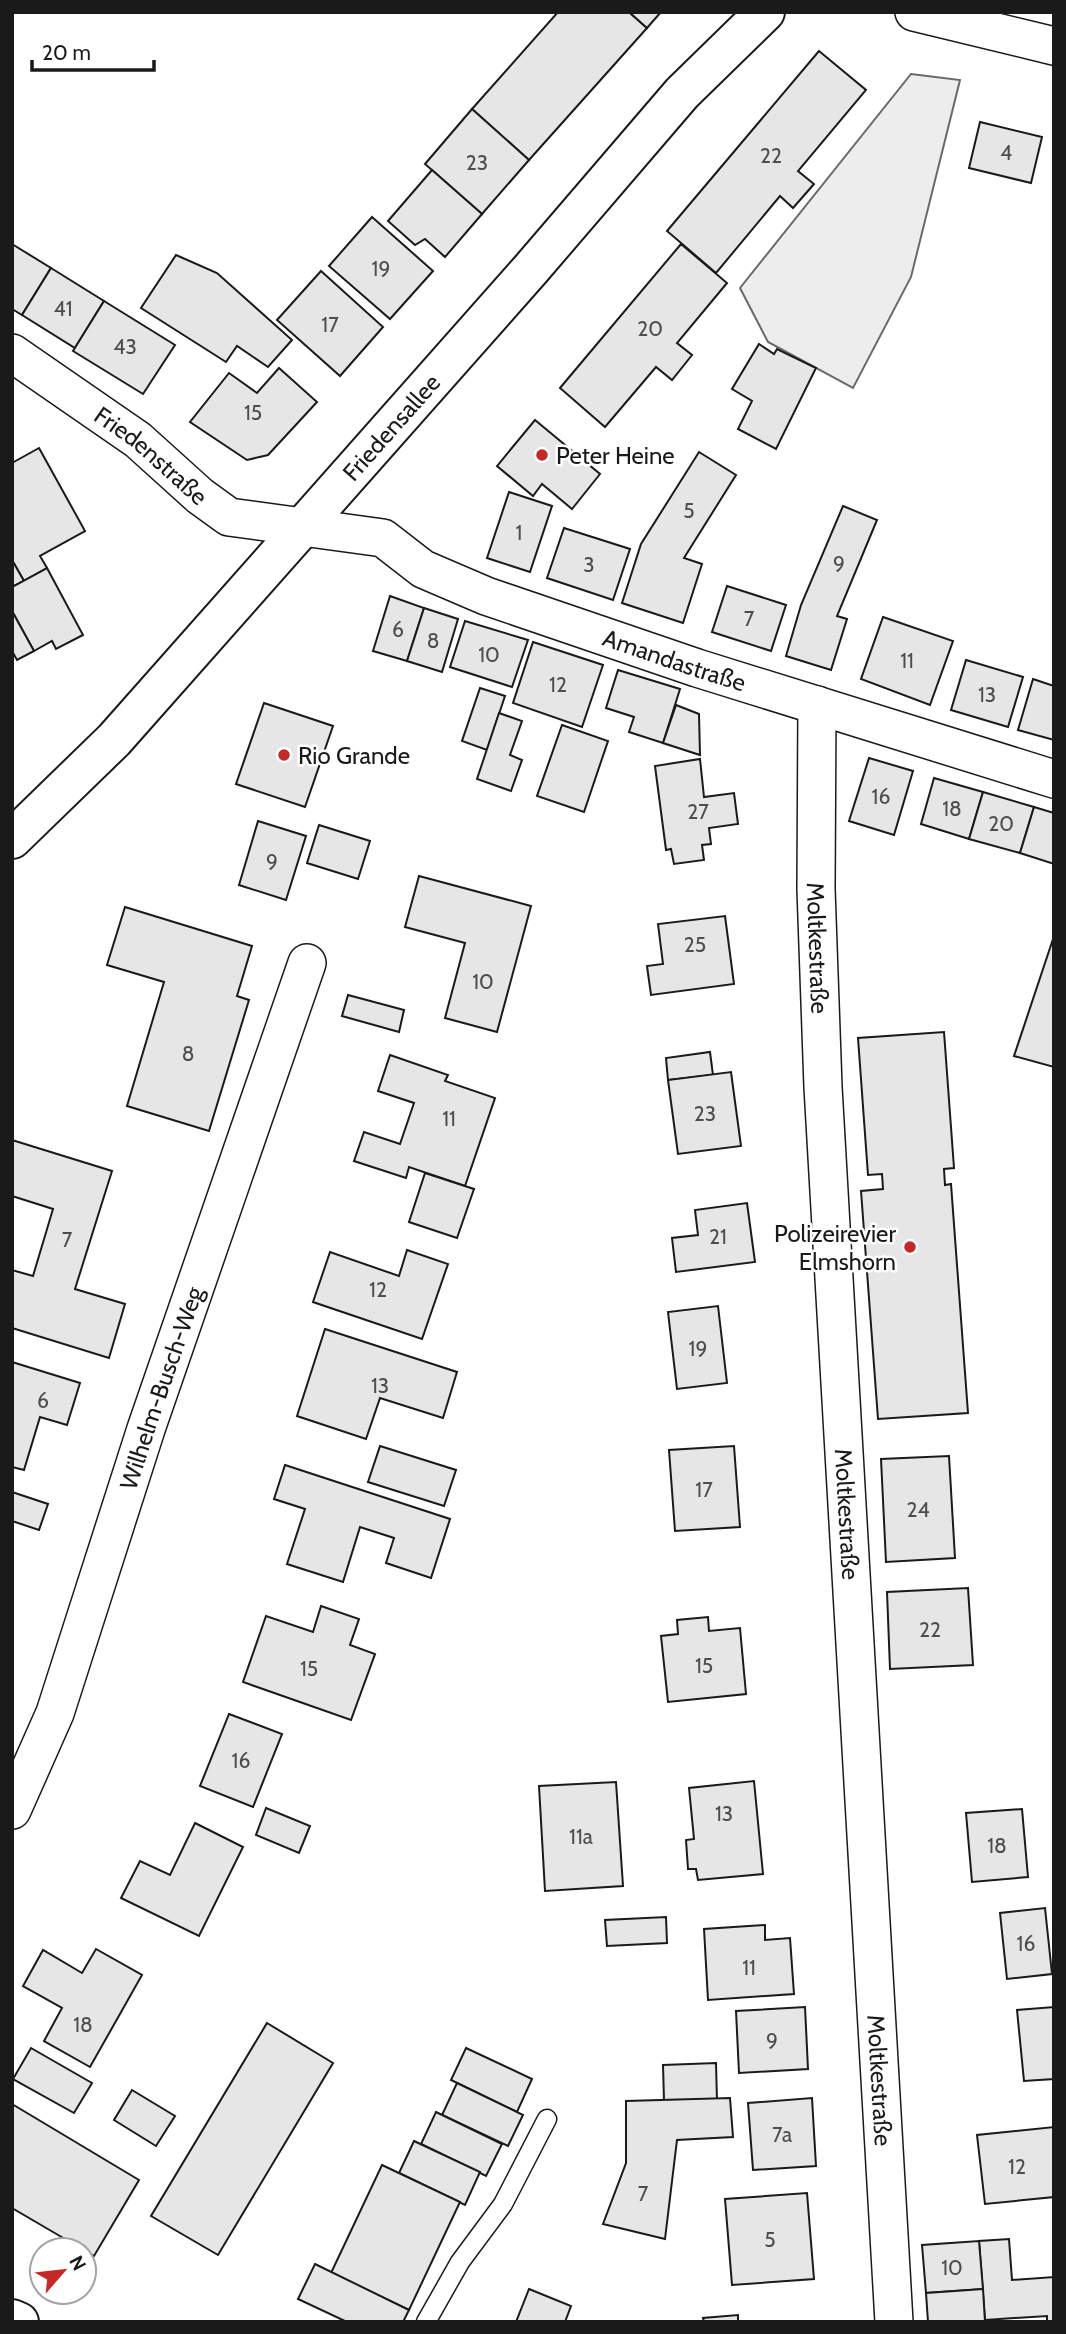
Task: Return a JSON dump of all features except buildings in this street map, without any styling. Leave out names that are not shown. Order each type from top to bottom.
[{"type":"main road","name":"Friedensallee","points":[[12,839],[114,740],[531,269],[682,93],[765,12]]},
{"type":"main road","points":[[12,2319],[19,2322]]},
{"type":"street","points":[[914,12],[1054,46]]},
{"type":"street","name":"Friedenstraße","points":[[12,353],[138,440],[200,496],[229,517],[304,525]]},
{"type":"street","name":"Amandastraße","points":[[304,525],[383,538],[423,569],[486,596],[817,705],[1054,779]]},
{"type":"street","name":"Moltkestraße","points":[[817,705],[816,889],[822,1087],[894,2322]]},
{"type":"street","name":"Wilhelm-Busch-Weg","points":[[12,1810],[55,1713],[150,1417],[307,963]]},
{"type":"lane","points":[[426,2322],[460,2262],[503,2204],[548,2119]]},
{"type":"shaded area","points":[[911,74],[960,80],[911,277],[853,388],[768,342],[740,288]]},
{"type":"place","name":"Peter Heine","points":[[542,455]]},
{"type":"place","name":"Rio Grande","points":[[284,755]]},
{"type":"place","name":"Polizeirevier Elmshorn","points":[[910,1247]]}]
